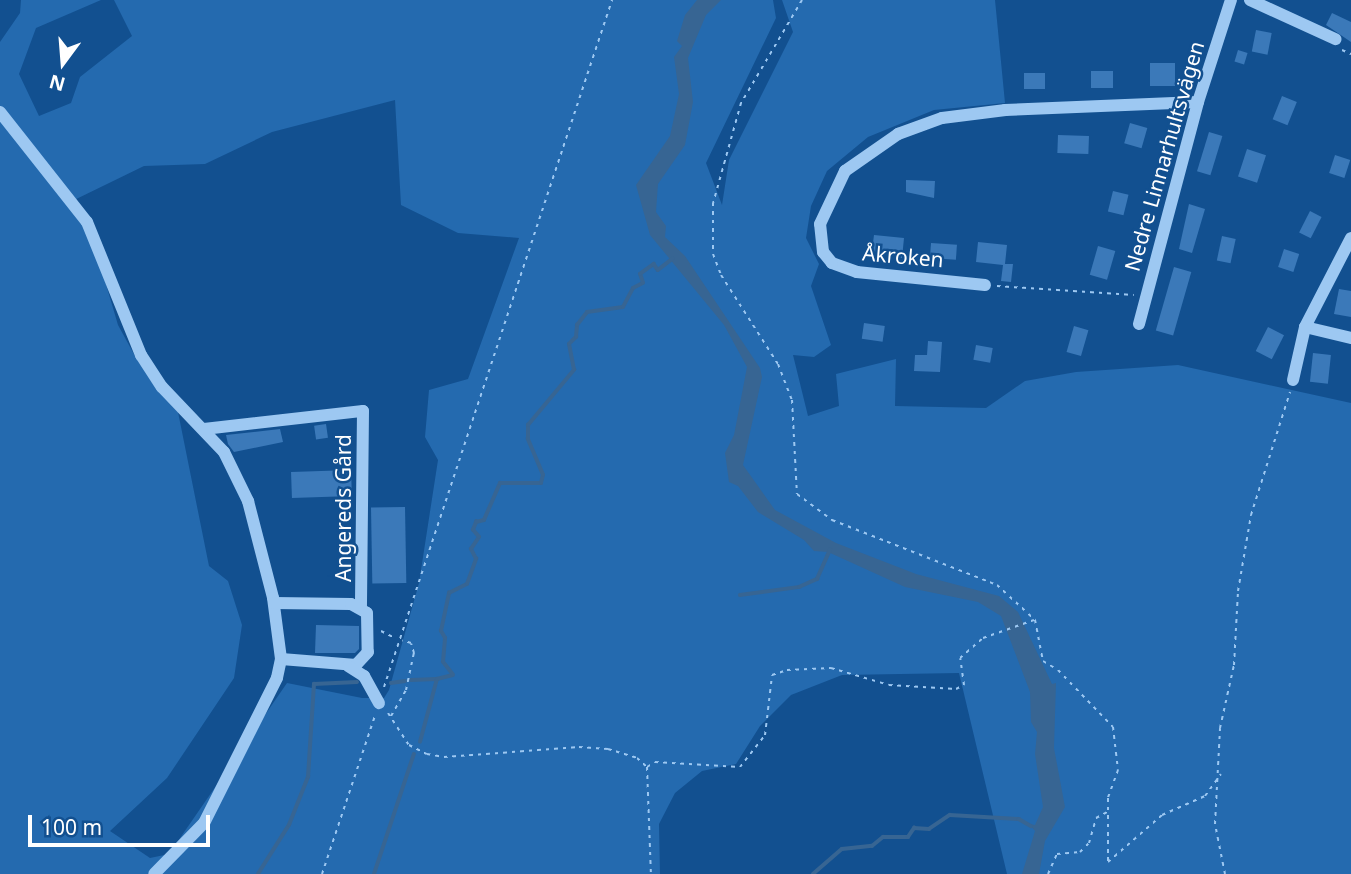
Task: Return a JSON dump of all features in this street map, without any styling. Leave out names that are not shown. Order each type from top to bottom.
[{"type":"street","name":"Nedre Linnarhultsvägen","points":[[1139,324],[1198,102],[1231,0]]},
{"type":"street","points":[[1250,0],[1335,39]]},
{"type":"street","name":"Åkroken","points":[[985,285],[857,272],[832,262],[823,251],[820,224],[845,172],[898,134],[942,118],[1005,110],[1198,102]]},
{"type":"street","points":[[0,112],[87,222],[141,355],[162,387],[224,452],[248,501],[274,603],[281,659],[277,678],[220,796],[204,822],[154,874]]},
{"type":"street","points":[[1293,380],[1305,327],[1351,238]]},
{"type":"street","points":[[1305,327],[1351,338]]},
{"type":"street","name":"Angereds Gård","points":[[204,429],[363,411],[362,606],[367,613],[368,652],[365,659],[348,667]]},
{"type":"street","name":"Angereds Gård","points":[[274,603],[362,606]]},
{"type":"street","points":[[281,659],[348,667],[364,676],[379,703]]},
{"type":"path","points":[[322,874],[612,0]]},
{"type":"path","points":[[802,0],[741,103],[713,204],[713,254],[721,275],[778,364],[792,400],[797,494],[832,520],[997,585],[1035,620],[1043,661],[1058,670],[1113,727],[1118,770],[1108,798],[1110,811],[1107,857],[1113,862],[1150,822],[1205,796],[1221,774]]},
{"type":"path","points":[[985,285],[1146,295]]},
{"type":"path","points":[[1225,874],[1215,824],[1221,774],[1220,728],[1234,665],[1238,591],[1251,515],[1293,380]]},
{"type":"path","points":[[647,767],[655,762],[740,767],[765,735],[772,675],[787,670],[831,668],[889,685],[956,689],[964,685],[960,658],[982,638],[1035,620]]},
{"type":"path","points":[[390,717],[406,690],[414,653],[411,643],[402,640]]},
{"type":"path","points":[[379,703],[409,745],[427,754],[444,757],[579,747],[608,749],[637,758],[647,767],[651,874]]},
{"type":"path","points":[[1048,874],[1056,854],[1080,852],[1089,843],[1096,818],[1110,811]]},
{"type":"shaded area","points":[[21,0],[101,0],[36,28],[19,74],[39,116],[71,103],[80,77],[132,36],[114,0],[773,0],[776,18],[706,163],[722,205],[729,160],[793,32],[782,0],[995,0],[1005,103],[934,110],[868,137],[827,171],[811,206],[806,238],[819,264],[811,286],[831,345],[814,357],[793,355],[808,416],[839,406],[836,374],[896,359],[895,406],[986,408],[1025,381],[1076,372],[1178,365],[1351,403],[1351,874],[1007,874],[959,673],[842,675],[791,695],[760,726],[736,764],[702,771],[675,793],[659,824],[660,874],[0,874],[0,42],[20,13]],"holes":[[[395,100],[401,205],[458,233],[519,238],[468,379],[429,390],[425,437],[438,460],[419,583],[389,690],[384,698],[362,698],[287,683],[169,854],[150,858],[110,831],[167,778],[234,678],[242,625],[228,581],[209,566],[178,412],[157,390],[118,325],[98,257],[83,225],[66,204],[144,166],[205,164],[272,132]]]},
{"type":"shaded area","points":[[697,0],[721,0],[706,15],[688,58],[693,102],[685,145],[658,184],[656,212],[666,226],[665,237],[685,256],[760,368],[762,377],[743,465],[775,510],[836,543],[916,574],[999,596],[1018,612],[1052,684],[1056,683],[1054,748],[1065,807],[1045,841],[1039,874],[1022,874],[1035,831],[1029,824],[1035,825],[1043,807],[1035,754],[1037,732],[1031,722],[1030,692],[1001,616],[978,602],[905,587],[828,552],[814,551],[804,540],[758,512],[738,486],[729,482],[725,453],[734,435],[747,367],[724,325],[650,235],[636,185],[670,136],[679,94],[674,57],[682,46],[677,41],[685,15]]},
{"type":"building","points":[[1332,13],[1351,22],[1351,42],[1326,25]]},
{"type":"building","points":[[1256,30],[1272,33],[1268,55],[1252,52]]},
{"type":"building","points":[[1238,50],[1248,53],[1244,64],[1234,61]]},
{"type":"building","points":[[1150,63],[1175,63],[1175,86],[1150,86]]},
{"type":"building","points":[[1091,71],[1113,71],[1113,88],[1091,88]]},
{"type":"building","points":[[1024,73],[1045,73],[1045,89],[1024,89]]},
{"type":"building","points":[[1282,96],[1297,102],[1287,125],[1273,119]]},
{"type":"building","points":[[1130,123],[1147,128],[1142,148],[1124,143]]},
{"type":"building","points":[[1209,132],[1222,136],[1210,175],[1197,171]]},
{"type":"building","points":[[1058,135],[1089,136],[1088,154],[1057,153]]},
{"type":"building","points":[[1247,149],[1266,155],[1257,183],[1238,177]]},
{"type":"building","points":[[1335,155],[1350,160],[1344,178],[1329,173]]},
{"type":"building","points":[[906,180],[935,181],[934,198],[906,192]]},
{"type":"building","points":[[1113,191],[1129,195],[1123,215],[1108,211]]},
{"type":"building","points":[[1189,204],[1205,209],[1192,253],[1179,249]]},
{"type":"building","points":[[1310,211],[1322,217],[1311,238],[1299,232]]},
{"type":"building","points":[[874,235],[904,238],[902,258],[872,251]]},
{"type":"building","points":[[1222,236],[1236,239],[1230,263],[1217,260]]},
{"type":"building","points":[[978,242],[1007,245],[1005,264],[1013,264],[1011,282],[1001,281],[1003,265],[976,262]]},
{"type":"building","points":[[931,243],[957,245],[956,260],[930,258]]},
{"type":"building","points":[[1098,246],[1115,251],[1107,280],[1090,275]]},
{"type":"building","points":[[1284,249],[1299,254],[1293,272],[1278,267]]},
{"type":"building","points":[[1174,267],[1191,272],[1173,335],[1156,330]]},
{"type":"building","points":[[1339,289],[1351,291],[1351,317],[1334,314]]},
{"type":"building","points":[[864,323],[885,326],[883,342],[862,339]]},
{"type":"building","points":[[1074,326],[1088,330],[1081,356],[1067,352]]},
{"type":"building","points":[[1268,327],[1284,335],[1272,359],[1256,351]]},
{"type":"building","points":[[928,341],[942,342],[940,372],[914,371],[915,355],[927,355]]},
{"type":"building","points":[[976,345],[993,348],[990,363],[973,360]]},
{"type":"building","points":[[1313,353],[1331,355],[1328,384],[1310,382]]},
{"type":"building","points":[[326,424],[328,438],[316,440],[314,426]]},
{"type":"building","points":[[280,429],[283,442],[234,452],[226,435]]},
{"type":"building","points":[[351,470],[352,496],[292,498],[291,472]]},
{"type":"building","points":[[405,507],[406,583],[372,584],[371,508]]},
{"type":"building","points":[[316,625],[359,626],[359,649],[355,653],[315,653]]},
{"type":"waterway","points":[[420,742],[437,679],[453,675],[443,662],[445,638],[441,631],[449,593],[467,584],[476,559],[471,549],[479,537],[473,530],[476,522],[484,520],[500,483],[541,483],[543,475],[528,439],[528,425],[574,370],[569,344],[576,337],[577,325],[587,312],[623,307],[633,288],[643,283],[640,274],[654,264],[658,270],[672,259]]},
{"type":"waterway","points":[[740,595],[799,587],[817,579],[830,550]]},
{"type":"waterway","points":[[411,680],[437,679]]},
{"type":"waterway","points":[[391,683],[405,681]]},
{"type":"waterway","points":[[258,874],[289,825],[308,777],[314,684],[357,682]]},
{"type":"waterway","points":[[374,874],[414,754]]},
{"type":"waterway","points":[[813,874],[842,849],[872,846],[883,837],[908,837],[914,828],[929,829],[950,815],[1019,819],[1031,826]]}]
